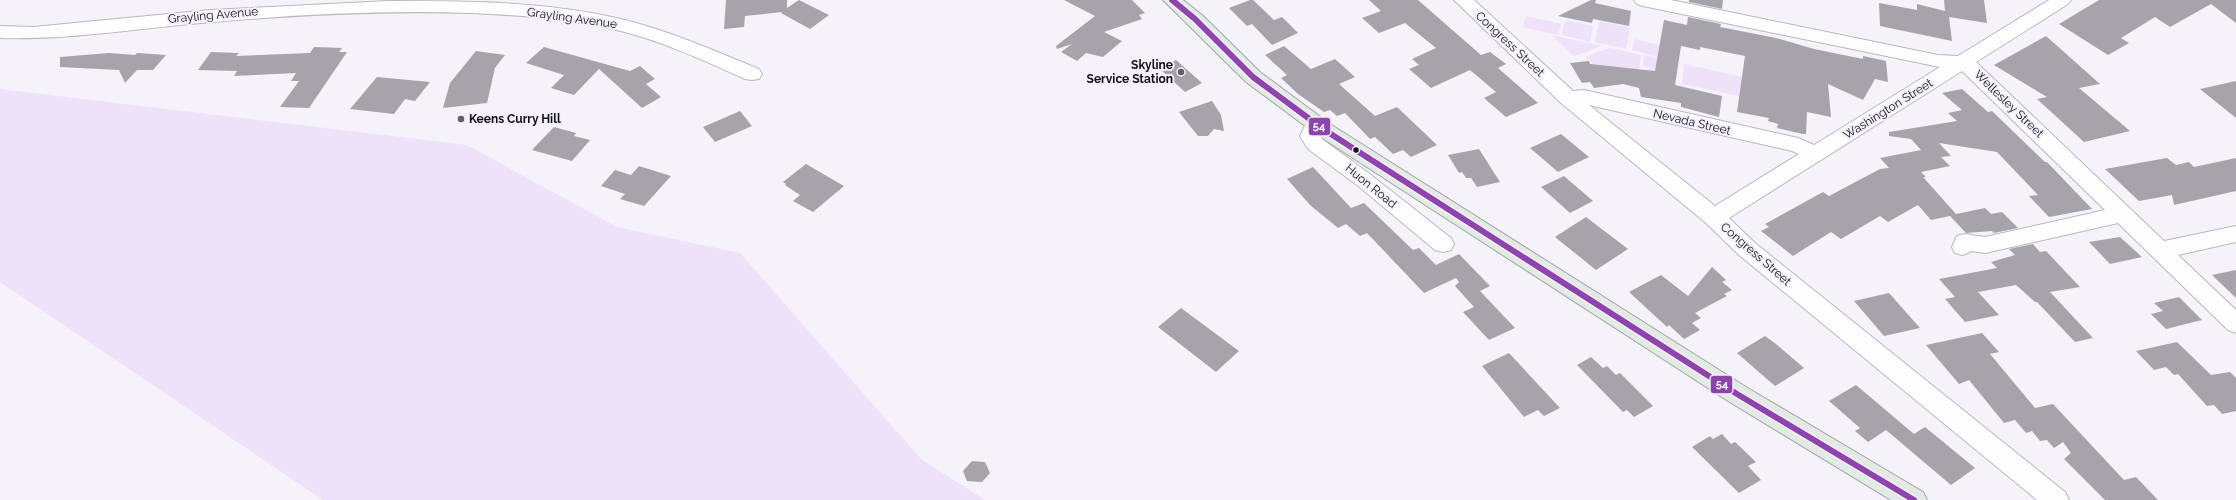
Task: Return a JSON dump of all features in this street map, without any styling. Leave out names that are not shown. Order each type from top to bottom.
[{"type":"main road","name":"Huon Road","points":[[1172,0],[1195,19],[1253,77],[1315,124],[1730,390],[1914,500]]},
{"type":"street","name":"Congress Street","points":[[1463,0],[1568,98],[1714,217],[1746,249],[2056,500]]},
{"type":"street","name":"Wellesley Street","points":[[1643,0],[1938,61],[1961,63],[1972,68],[2236,324]]},
{"type":"street","name":"Washington Street","points":[[1714,217],[2062,0]]},
{"type":"street","name":"Grayling Avenue","points":[[0,32],[34,33],[241,12],[347,6],[434,5],[550,13],[596,19],[627,26],[667,39],[752,74]]},
{"type":"street","name":"Nevada Street","points":[[1568,98],[1584,97],[1798,145],[1815,154]]},
{"type":"street","name":"Huon Road","points":[[1315,124],[1310,136],[1316,144],[1364,180],[1443,244]]},
{"type":"street","points":[[1963,247],[1965,242],[1985,245],[2123,214]]},
{"type":"street","points":[[2160,250],[2236,234]]},
{"type":"shaded area","points":[[1526,16],[1561,24],[1558,35],[1523,27]]},
{"type":"shaded area","points":[[1565,20],[1593,26],[1590,42],[1562,35]]},
{"type":"shaded area","points":[[1599,21],[1630,28],[1626,49],[1595,42]]},
{"type":"shaded area","points":[[1551,35],[1602,46],[1574,56]]},
{"type":"shaded area","points":[[1635,39],[1667,47],[1664,59],[1632,50]]},
{"type":"shaded area","points":[[1610,48],[1641,55],[1638,77],[1604,73],[1585,57]]},
{"type":"shaded area","points":[[1644,55],[1678,62],[1677,78],[1650,72],[1650,67],[1643,66]]},
{"type":"shaded area","points":[[1684,64],[1744,77],[1743,97],[1682,84]]},
{"type":"shaded area","points":[[0,89],[467,145],[617,227],[740,253],[921,459],[985,500],[323,500],[0,282]]},
{"type":"building","points":[[726,0],[787,0],[787,8],[799,0],[829,15],[810,29],[781,13],[782,12],[745,16],[744,27],[724,29]]},
{"type":"building","points":[[1064,0],[1132,0],[1145,13],[1139,15],[1142,19],[1104,32],[1122,41],[1103,57],[1086,53],[1077,61],[1061,52],[1072,44],[1057,49],[1056,46],[1095,16]]},
{"type":"building","points":[[1253,0],[1274,20],[1282,17],[1298,33],[1272,45],[1252,24],[1247,26],[1229,8]]},
{"type":"building","points":[[1369,0],[1418,0],[1481,55],[1490,52],[1506,64],[1498,68],[1538,103],[1506,117],[1484,98],[1496,92],[1470,70],[1431,88],[1409,69],[1419,65],[1412,59],[1436,48],[1405,23],[1379,33],[1362,18],[1381,11]]},
{"type":"building","points":[[1591,0],[1596,0],[1595,3],[1631,11],[1629,26],[1593,19],[1592,23],[1558,16]]},
{"type":"building","points":[[1689,0],[1723,0],[1722,9],[1689,2]]},
{"type":"building","points":[[1944,0],[1984,0],[1987,23],[1949,17],[1952,41],[1880,26],[1879,3],[1917,10],[1917,4],[1945,11]]},
{"type":"building","points":[[2099,0],[2236,0],[2236,23],[2211,4],[2170,27],[2155,17],[2121,38],[2129,43],[2108,55],[2059,24]]},
{"type":"building","points":[[1688,17],[1721,24],[1720,27],[1776,38],[1814,49],[1863,59],[1863,56],[1886,61],[1888,82],[1875,79],[1863,100],[1828,84],[1831,117],[1807,112],[1806,134],[1803,134],[1777,128],[1778,124],[1768,121],[1769,118],[1737,112],[1745,56],[1700,47],[1700,50],[1681,46],[1675,85],[1722,96],[1719,117],[1681,107],[1681,103],[1641,97],[1639,88],[1623,84],[1594,88],[1590,82],[1582,83],[1570,63],[1589,61],[1590,64],[1655,71],[1664,20],[1687,25]]},
{"type":"building","points":[[2046,36],[2100,84],[2079,88],[2130,131],[2084,142],[2037,99],[2047,97],[1994,65]]},
{"type":"building","points":[[1284,46],[1311,69],[1335,59],[1355,77],[1339,84],[1375,116],[1397,107],[1437,145],[1411,157],[1403,150],[1393,154],[1375,137],[1370,139],[1345,113],[1337,116],[1330,110],[1324,112],[1298,94],[1281,78],[1287,75],[1265,55]]},
{"type":"building","points":[[314,47],[342,48],[339,52],[347,52],[309,108],[280,107],[299,81],[291,81],[296,73],[234,76],[237,71],[198,70],[211,52],[239,53],[236,56],[310,53]]},
{"type":"building","points":[[544,47],[630,71],[640,66],[655,79],[646,84],[661,97],[642,108],[599,69],[574,95],[551,88],[564,75],[526,63]]},
{"type":"building","points":[[476,51],[505,55],[495,68],[487,103],[443,108],[450,83]]},
{"type":"building","points":[[109,53],[166,55],[153,70],[137,70],[125,83],[119,70],[60,67],[60,57]]},
{"type":"building","name":"Skyline Service Station","points":[[1176,60],[1202,83],[1185,92],[1159,68]]},
{"type":"building","points":[[377,77],[430,82],[415,101],[405,99],[394,114],[350,109]]},
{"type":"building","points":[[2236,81],[2236,118],[2200,89]]},
{"type":"building","points":[[1962,89],[1988,112],[1992,111],[2045,162],[2047,162],[2092,209],[2049,217],[2029,196],[2038,195],[1997,152],[1939,143],[1951,156],[1941,157],[1950,166],[1921,172],[1926,177],[1923,177],[1956,214],[1985,208],[1991,214],[2002,212],[2018,228],[1994,233],[1992,231],[1966,233],[1950,216],[1931,220],[1918,205],[1888,222],[1880,216],[1841,239],[1831,232],[1793,256],[1761,231],[1769,227],[1765,224],[1823,192],[1829,196],[1880,169],[1889,168],[1880,158],[1921,150],[1911,139],[1889,136],[1889,132],[1957,121],[1948,113],[1962,110],[1942,93]]},
{"type":"building","points":[[1212,101],[1221,115],[1224,131],[1214,129],[1208,136],[1198,136],[1179,112]]},
{"type":"building","points":[[740,111],[752,126],[715,142],[703,127]]},
{"type":"building","points":[[554,127],[576,133],[574,136],[590,140],[572,161],[532,150]]},
{"type":"building","points":[[1561,134],[1589,157],[1558,172],[1530,148]]},
{"type":"building","points":[[1479,149],[1500,182],[1477,187],[1471,178],[1466,178],[1462,172],[1459,173],[1448,155]]},
{"type":"building","points":[[2167,158],[2176,165],[2189,162],[2194,167],[2236,158],[2236,191],[2174,205],[2172,195],[2139,201],[2105,169]]},
{"type":"building","points":[[806,164],[844,186],[813,212],[793,201],[800,195],[783,182]]},
{"type":"building","points":[[639,166],[671,176],[644,206],[620,199],[625,194],[601,186],[615,170],[631,175]]},
{"type":"building","points":[[1313,167],[1351,208],[1364,203],[1413,250],[1419,248],[1436,265],[1459,254],[1490,286],[1480,291],[1515,328],[1489,340],[1463,312],[1474,307],[1455,286],[1459,282],[1456,278],[1424,293],[1367,233],[1360,236],[1346,224],[1338,228],[1310,205],[1287,179]]},
{"type":"building","points":[[1564,176],[1593,201],[1570,213],[1541,187]]},
{"type":"building","points":[[1586,217],[1628,249],[1596,270],[1555,237]]},
{"type":"building","points":[[2120,237],[2142,257],[2110,264],[2089,242]]},
{"type":"building","points":[[2033,244],[2040,252],[2046,251],[2080,287],[2050,292],[2093,338],[2075,342],[2037,302],[2035,302],[2016,285],[1978,292],[1999,315],[1965,322],[1945,299],[1955,297],[1939,279],[1997,268],[1991,262],[2015,255],[2009,249]]},
{"type":"building","points":[[1712,267],[1726,280],[1722,282],[1732,290],[1724,294],[1727,296],[1695,313],[1701,318],[1692,323],[1700,330],[1684,339],[1669,325],[1667,327],[1629,292],[1661,275],[1688,296]]},
{"type":"building","points":[[2236,270],[2236,298],[2212,275]]},
{"type":"building","points":[[1889,293],[1920,328],[1884,336],[1854,301]]},
{"type":"building","points":[[2179,297],[2202,320],[2166,329],[2151,314],[2163,311],[2154,303]]},
{"type":"building","points":[[1181,308],[1239,351],[1216,372],[1158,327]]},
{"type":"building","points":[[1982,333],[1999,352],[1990,354],[2035,408],[2053,404],[2124,480],[2136,477],[2158,500],[2105,500],[2064,459],[2071,453],[2063,442],[2054,448],[2047,440],[2040,441],[2032,431],[2026,433],[2015,420],[2004,423],[1969,380],[1959,384],[1926,345]]},
{"type":"building","points":[[1765,336],[1804,368],[1775,386],[1737,353]]},
{"type":"building","points":[[2177,342],[2211,375],[2230,372],[2236,378],[2236,411],[2222,414],[2214,405],[2207,406],[2178,374],[2174,375],[2166,367],[2154,370],[2136,351]]},
{"type":"building","points":[[1509,353],[1560,408],[1544,416],[1538,410],[1524,417],[1482,366]]},
{"type":"building","points":[[1591,357],[1603,368],[1607,366],[1616,375],[1620,373],[1653,406],[1634,417],[1627,410],[1623,412],[1577,365]]},
{"type":"building","points":[[1856,385],[1914,434],[1925,427],[1975,468],[1951,485],[1886,430],[1868,442],[1855,431],[1860,428],[1829,401]]},
{"type":"building","points":[[1722,434],[1731,444],[1735,442],[1756,462],[1748,466],[1761,480],[1739,493],[1692,447],[1710,436],[1713,439]]},
{"type":"building","points":[[972,461],[985,462],[990,473],[982,482],[967,481],[963,471]]},
{"type":"transit line","name":"54","points":[[1172,0],[1195,19],[1253,77],[1323,129],[1737,394],[1914,500]]},
{"type":"place","name":"Skyline Service Station","points":[[1181,72]]},
{"type":"place","name":"Keens Curry Hill","points":[[461,119]]}]
